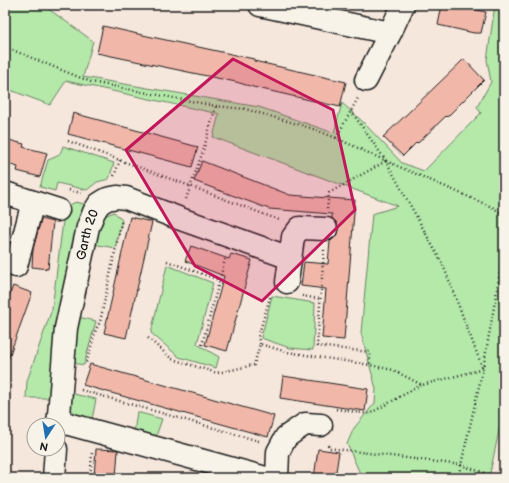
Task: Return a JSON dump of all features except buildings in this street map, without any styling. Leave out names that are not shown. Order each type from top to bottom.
[{"type":"street","points":[[260,5],[390,33]]},
{"type":"street","points":[[366,80],[403,5]]},
{"type":"street","points":[[5,193],[58,210]]},
{"type":"street","points":[[117,198],[290,258]]},
{"type":"street","name":"Garth 20","points":[[59,417],[66,328],[88,227],[99,204],[117,198]]},
{"type":"street","points":[[16,266],[34,202]]},
{"type":"street","points":[[286,290],[293,237],[300,228],[326,230]]},
{"type":"street","points":[[277,478],[278,452],[286,437],[305,424],[321,425]]},
{"type":"street","name":"Garth 20","points":[[66,426],[266,478]]},
{"type":"street","points":[[54,478],[55,457]]},
{"type":"path","points":[[5,47],[91,82],[216,106],[245,109],[308,127],[492,207],[504,215]]},
{"type":"path","points":[[336,138],[366,80]]},
{"type":"path","points":[[178,218],[203,151],[216,106]]},
{"type":"path","points":[[351,111],[386,161],[443,265],[483,369]]},
{"type":"path","points":[[68,140],[300,228]]},
{"type":"path","points":[[370,365],[370,352],[316,346],[329,193],[386,161]]},
{"type":"path","points":[[58,210],[61,189],[117,198],[100,322],[96,329],[87,361],[82,365]]},
{"type":"path","points":[[202,345],[231,237]]},
{"type":"path","points":[[458,478],[483,369],[504,250]]},
{"type":"path","points":[[167,261],[219,280]]},
{"type":"path","points":[[148,338],[172,359],[217,373],[254,365],[260,344],[258,338],[286,290],[320,299]]},
{"type":"path","points":[[260,344],[287,352],[394,370],[422,385]]},
{"type":"path","points":[[483,369],[422,385],[369,414],[335,409],[321,425],[329,448],[461,465],[499,478]]},
{"type":"path","points":[[62,385],[265,443]]},
{"type":"highlighted area","points":[[233,59],[333,110],[355,210],[262,301],[195,266],[126,150]]},
{"type":"green space","points":[[5,5],[43,5],[93,41],[83,77],[259,107],[334,133],[342,103],[362,121],[402,163],[424,171],[481,113],[477,107],[491,82],[487,60],[495,5],[504,5],[504,407],[489,478],[362,478],[347,444],[354,428],[375,403],[376,389],[361,333],[372,214],[398,206],[213,137],[219,114],[66,81],[50,105],[5,88]]},
{"type":"green space","points":[[63,146],[114,163],[109,179],[97,182],[87,190],[57,183],[55,191],[40,187],[48,160],[58,155]]},
{"type":"green space","points":[[76,202],[84,204],[75,247],[51,398],[26,398],[27,381],[52,309],[63,221],[67,206]]},
{"type":"green space","points":[[114,212],[122,220],[115,248],[93,244],[102,218]]},
{"type":"green space","points":[[167,265],[213,283],[197,344],[219,357],[216,368],[179,357],[151,333]]},
{"type":"green space","points":[[272,296],[315,303],[313,350],[290,348],[261,338]]},
{"type":"green space","points":[[78,317],[96,321],[84,365],[72,363]]},
{"type":"green space","points":[[69,393],[96,399],[92,420],[78,416],[73,412],[68,406]]},
{"type":"green space","points":[[137,412],[162,419],[155,439],[134,432]]}]
